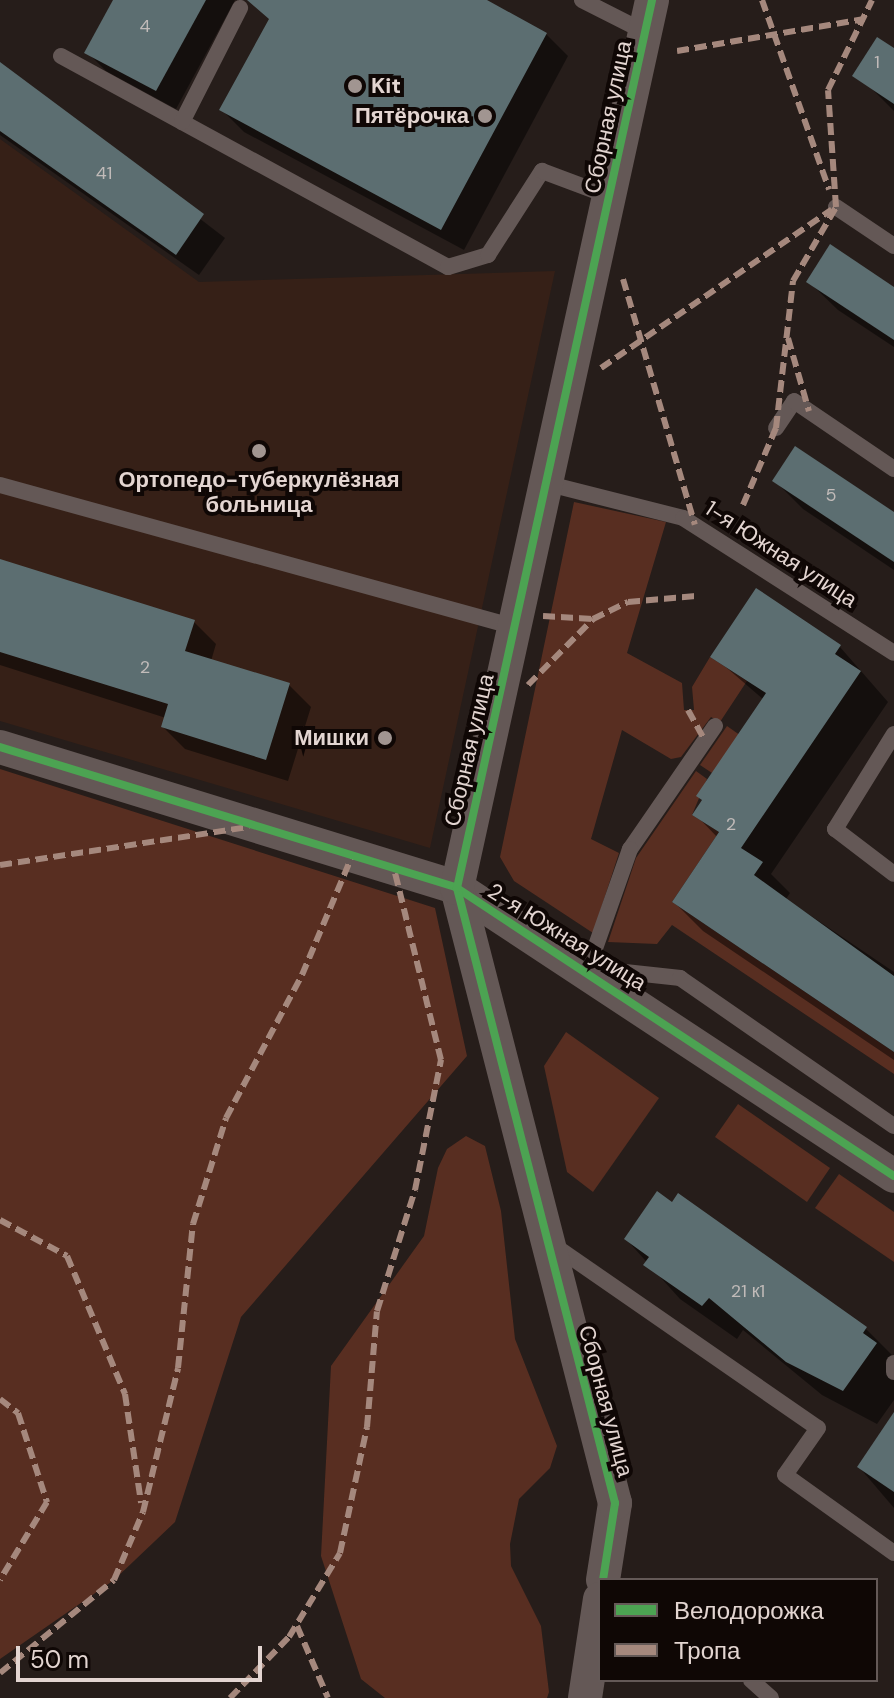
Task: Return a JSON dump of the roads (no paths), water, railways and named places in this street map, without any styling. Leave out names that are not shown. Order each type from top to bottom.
[{"type":"street","name":"Сборная улица","points":[[603,1578],[615,1503],[457,888],[649,16]]},
{"type":"street","name":"2-я Южная улица","points":[[0,747],[457,888],[588,968],[894,1176]]},
{"type":"street","points":[[585,1698],[598,1612]]},
{"type":"lane","points":[[582,0],[649,16]]},
{"type":"lane","points":[[182,122],[240,8]]},
{"type":"lane","points":[[61,56],[448,267],[488,255],[542,171],[609,196]]},
{"type":"lane","points":[[836,207],[894,246]]},
{"type":"lane","points":[[776,428],[794,401],[894,469]]},
{"type":"lane","name":"1-я Южная улица","points":[[545,483],[683,518],[894,653]]},
{"type":"lane","points":[[0,485],[515,627]]},
{"type":"lane","points":[[715,726],[630,849],[588,968],[680,978],[894,1126]]},
{"type":"lane","points":[[894,734],[835,829],[894,874]]},
{"type":"lane","points":[[545,1238],[818,1428],[785,1475],[894,1553]]},
{"type":"lane","points":[[894,1363],[894,1372]]},
{"type":"lane","points":[[753,1682],[771,1698]]},
{"type":"place","name":"Kit","points":[[355,86]]},
{"type":"place","name":"Пятёрочка","points":[[485,116]]},
{"type":"place","name":"Ортопедо-туберкулёзная больница","points":[[259,451]]},
{"type":"place","name":"Мишки","points":[[385,738]]}]
